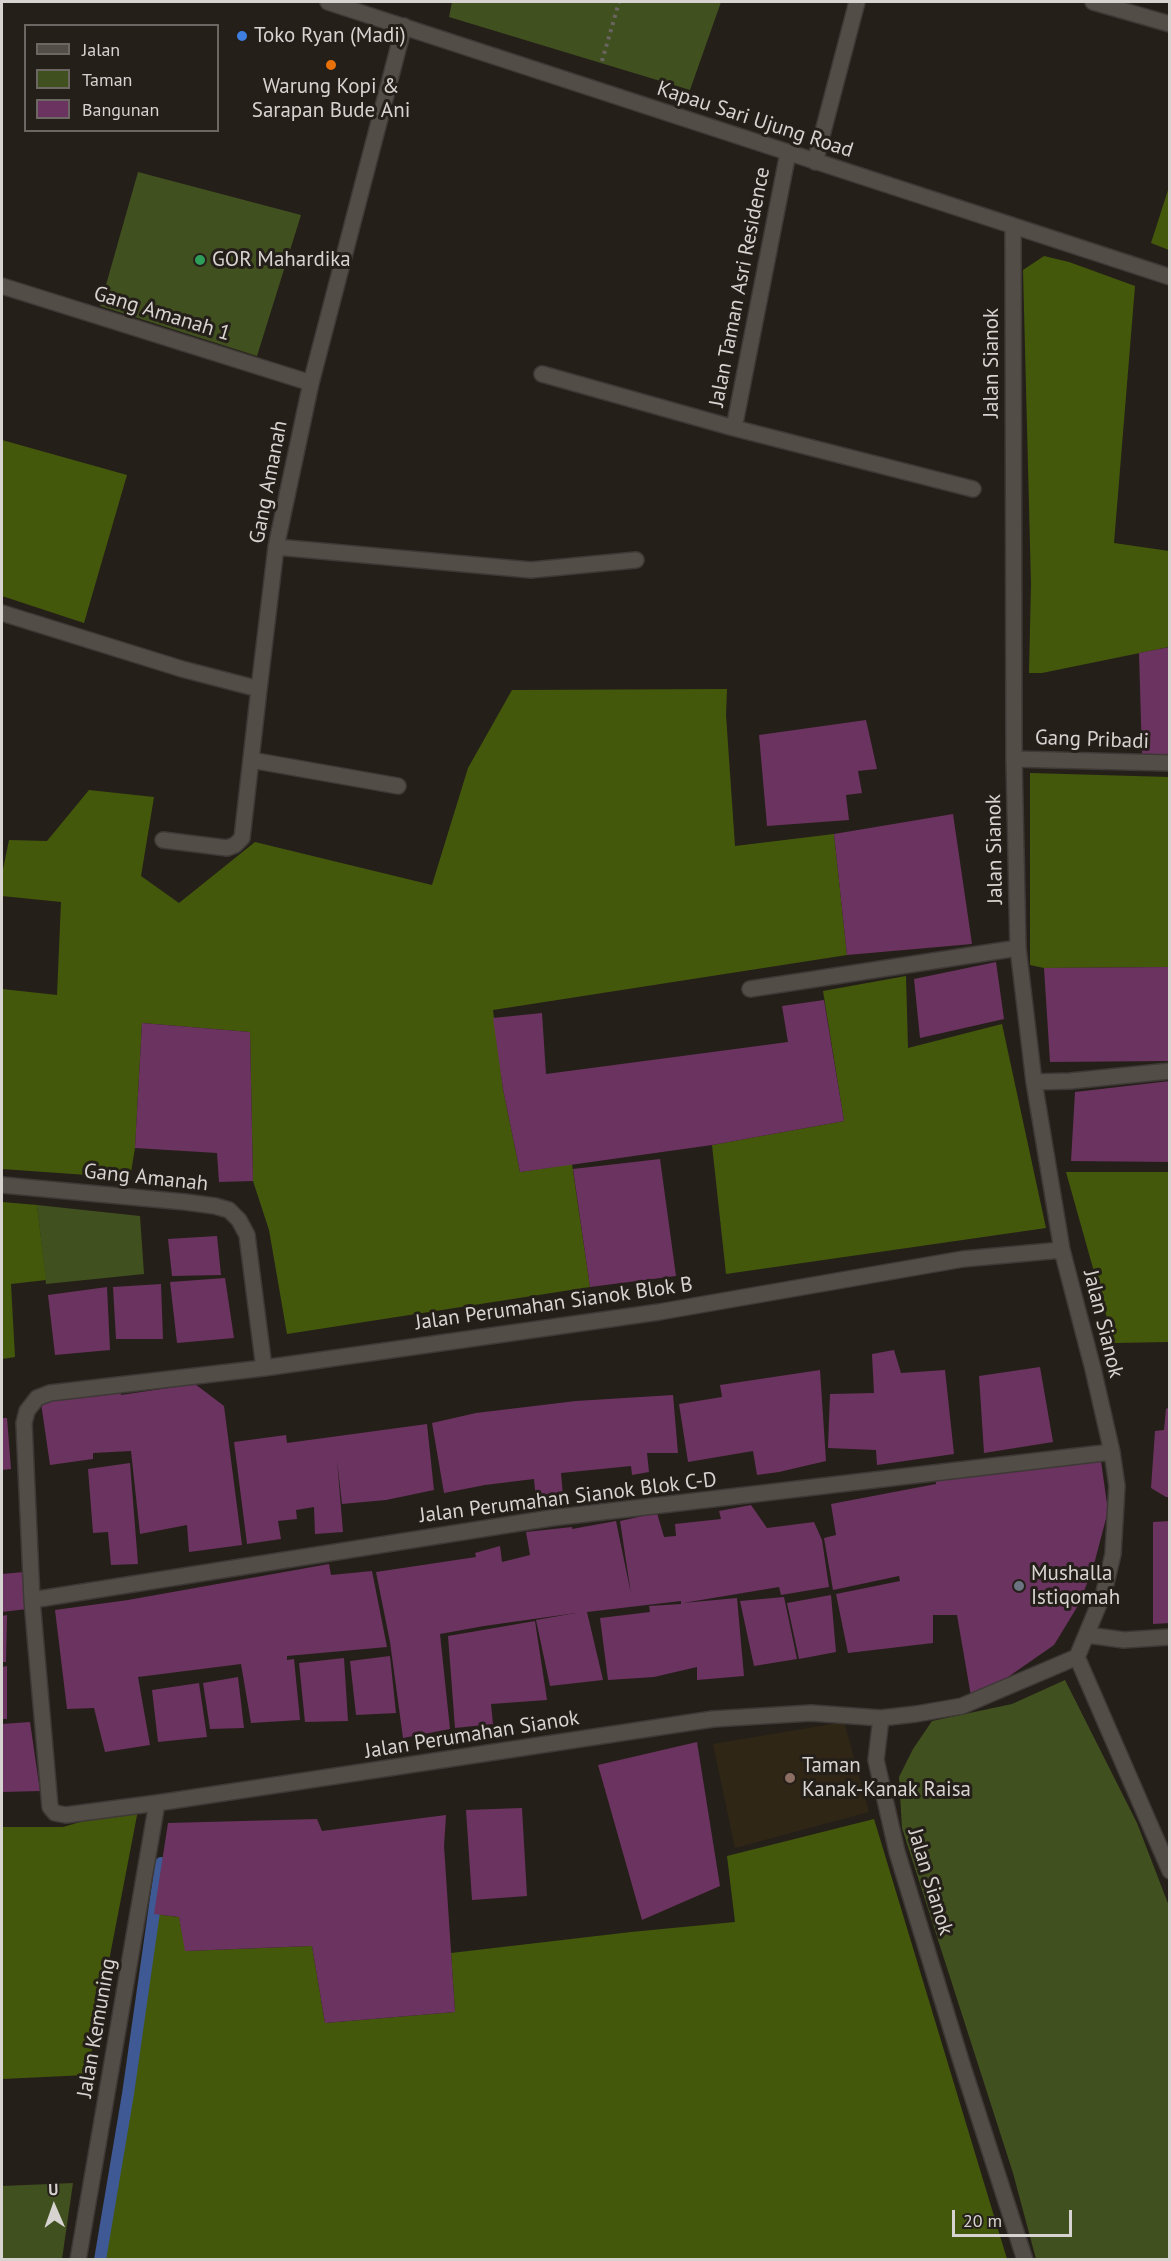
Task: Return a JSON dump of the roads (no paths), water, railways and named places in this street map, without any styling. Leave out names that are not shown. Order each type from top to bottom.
[{"type":"street","name":"Kapau Sari Ujung Road","points":[[328,2],[1170,277]]},
{"type":"street","points":[[815,162],[857,2]]},
{"type":"street","points":[[1093,2],[1112,4],[1170,24]]},
{"type":"street","name":"Gang Amanah","points":[[163,840],[227,848],[242,838],[276,547],[311,383],[404,26]]},
{"type":"street","name":"Jalan Taman Asri Residence","points":[[734,428],[788,153]]},
{"type":"street","name":"Jalan Sianok","points":[[1013,226],[1014,759],[1018,948],[1034,1082],[1062,1250],[1093,1369],[1112,1452],[1117,1486],[1113,1554],[1104,1592],[1077,1657]]},
{"type":"street","name":"Gang Amanah 1","points":[[2,286],[311,383]]},
{"type":"street","name":"Jalan Taman Asri Residence","points":[[542,375],[734,428],[973,489]]},
{"type":"street","points":[[276,547],[531,570],[636,560]]},
{"type":"street","points":[[2,613],[182,669],[259,689]]},
{"type":"street","name":"Gang Pribadi","points":[[1014,759],[1170,763]]},
{"type":"street","points":[[251,760],[398,786]]},
{"type":"street","points":[[750,988],[1018,948]]},
{"type":"street","points":[[1034,1082],[1070,1081],[1170,1071]]},
{"type":"street","name":"Gang Amanah","points":[[2,1185],[195,1203],[230,1210],[239,1220],[247,1235],[264,1368]]},
{"type":"street","name":"Jalan Perumahan Sianok Blok B","points":[[32,1600],[24,1423],[32,1403],[50,1392],[264,1368],[659,1312],[963,1259],[1062,1250]]},
{"type":"street","name":"Jalan Perumahan Sianok Blok C-D","points":[[32,1600],[551,1518],[1112,1452]]},
{"type":"street","name":"Jalan Perumahan Sianok","points":[[32,1600],[50,1806],[55,1813],[70,1814],[157,1803],[713,1719],[811,1713],[881,1718]]},
{"type":"street","points":[[1087,1635],[1124,1641],[1170,1638]]},
{"type":"street","points":[[881,1718],[962,1706],[1077,1657],[1170,1871]]},
{"type":"street","name":"Jalan Sianok","points":[[881,1718],[876,1760],[897,1852],[1025,2259]]},
{"type":"street","name":"Jalan Kemuning","points":[[78,2259],[157,1803]]},
{"type":"waterway","points":[[100,2260],[128,2094],[161,1863]]},
{"type":"place","name":"Toko Ryan (Madi)","points":[[242,36]]},
{"type":"place","name":"Warung Kopi & Sarapan Bude Ani","points":[[331,65]]},
{"type":"place","name":"GOR Mahardika","points":[[200,260]]},
{"type":"place","name":"Mushalla Istiqomah","points":[[1019,1586]]},
{"type":"place","name":"Taman Kanak-Kanak Raisa","points":[[790,1778]]}]
